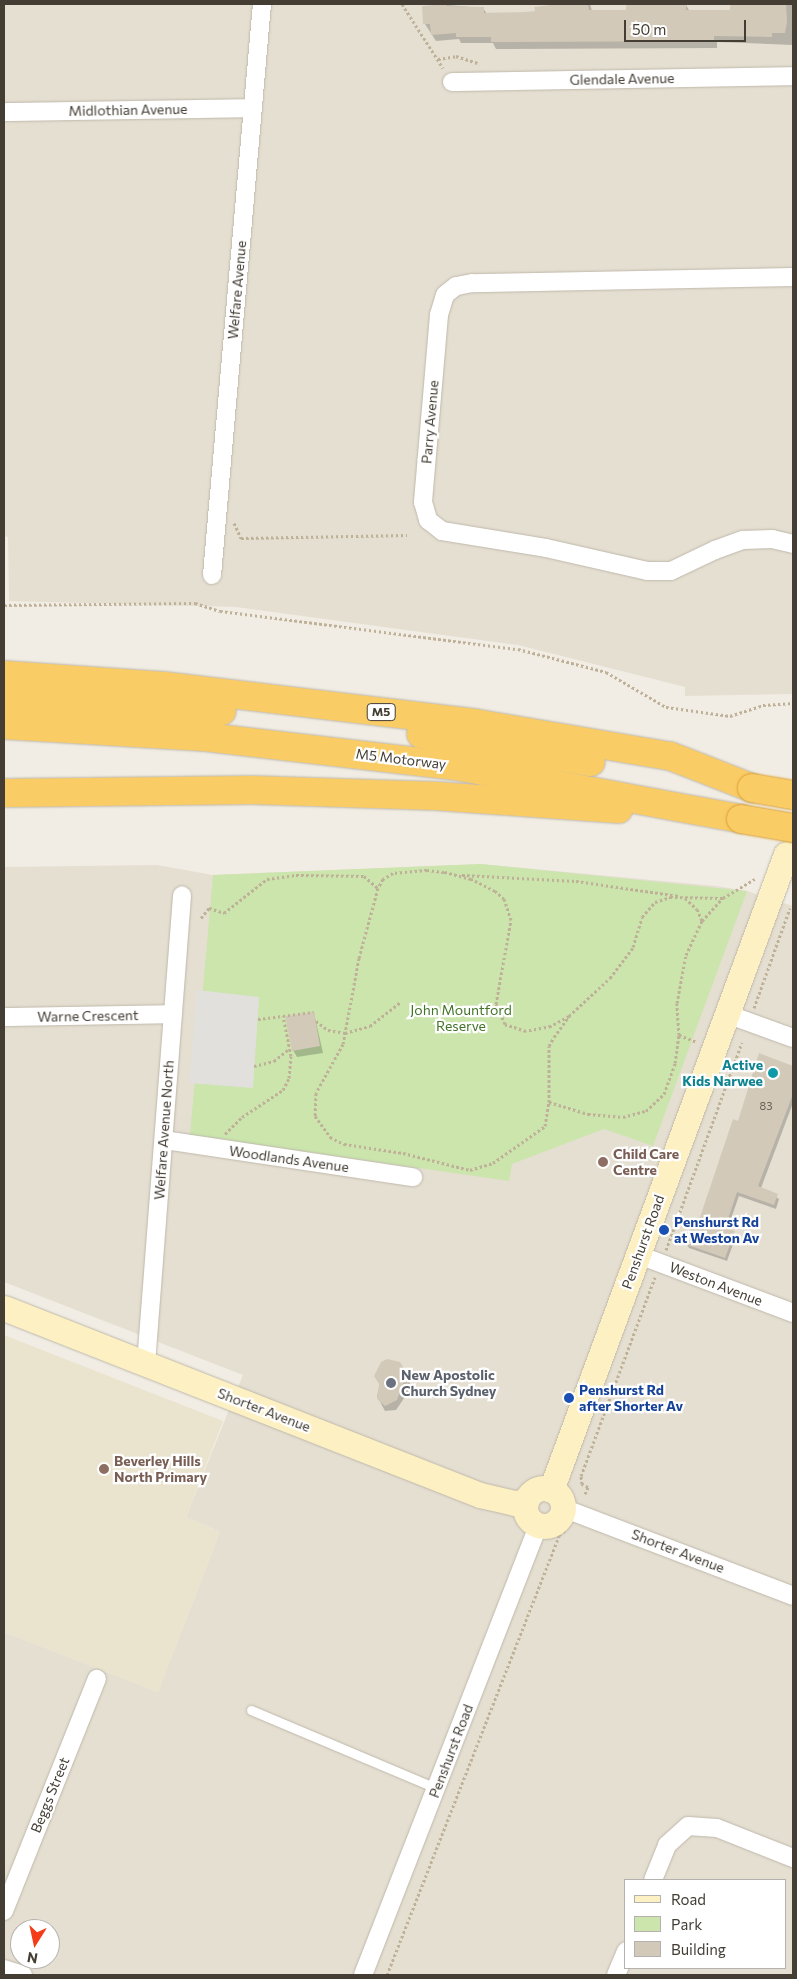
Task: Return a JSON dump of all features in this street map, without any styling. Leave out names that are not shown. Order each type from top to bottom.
[{"type":"highway","name":"M5","points":[[4,675],[164,686],[474,723],[670,756],[752,788]]},
{"type":"highway","name":"M5 Motorway","points":[[4,699],[144,705],[311,720],[793,795]]},
{"type":"highway","name":"M5 Motorway","points":[[4,725],[205,738],[456,766],[741,819],[790,841]]},
{"type":"highway","points":[[4,793],[252,790],[426,795],[741,819]]},
{"type":"street","name":"Welfare Avenue","points":[[212,575],[262,4]]},
{"type":"street","name":"Glendale Avenue","points":[[452,82],[793,76]]},
{"type":"street","name":"Midlothian Avenue","points":[[4,112],[252,108]]},
{"type":"street","name":"Parry Avenue","points":[[793,277],[472,283],[456,286],[446,295],[439,315],[423,502],[428,520],[442,531],[546,548],[646,571],[671,571],[715,550],[743,540],[772,539],[793,544]]},
{"type":"street","name":"Penshurst Road","points":[[562,1509],[639,1255],[790,841]]},
{"type":"street","name":"Welfare Avenue North","points":[[146,1364],[182,895]]},
{"type":"street","name":"Warne Crescent","points":[[4,1017],[173,1014]]},
{"type":"street","points":[[727,1014],[793,1038]]},
{"type":"street","name":"Woodlands Avenue","points":[[164,1140],[412,1177]]},
{"type":"street","name":"Weston Avenue","points":[[639,1255],[793,1313]]},
{"type":"street","name":"Shorter Avenue","points":[[4,1308],[480,1495],[514,1503],[526,1502]]},
{"type":"street","points":[[534,1491],[562,1509],[555,1523],[538,1526],[528,1518],[526,1502],[534,1491]]},
{"type":"street","name":"Shorter Avenue","points":[[562,1509],[793,1596]]},
{"type":"street","name":"Penshurst Road","points":[[363,1975],[538,1526]]},
{"type":"street","name":"Beggs Street","points":[[4,1911],[97,1679]]},
{"type":"street","points":[[653,1879],[667,1845],[688,1826],[717,1828],[793,1858]]},
{"type":"street","points":[[616,1975],[624,1956]]},
{"type":"street","points":[[4,1968],[23,1975]]},
{"type":"lane","points":[[250,1710],[436,1788]]},
{"type":"path","points":[[402,4],[452,82]]},
{"type":"path","points":[[234,523],[240,538],[407,535]]},
{"type":"path","points":[[4,605],[195,604],[220,611],[518,649],[606,672],[666,707],[730,716],[763,705],[793,703]]},
{"type":"path","points":[[569,1016],[550,1046],[549,1102],[545,1126],[510,1152],[476,1169],[451,1167],[403,1153],[344,1144],[330,1137],[321,1127],[315,1116],[314,1105],[320,1084],[336,1059],[345,1033],[359,958],[378,888],[383,879],[404,870],[427,870],[458,875],[576,881],[682,897],[723,898]]},
{"type":"path","points":[[549,1102],[588,1114],[622,1117],[646,1111],[664,1094],[675,1062],[679,1035],[677,1003],[681,971],[702,920],[723,898],[754,880],[758,874]]},
{"type":"path","points":[[201,918],[209,908],[224,913],[267,879],[296,875],[364,876],[378,888]]},
{"type":"path","points":[[458,875],[495,891],[504,899],[511,920],[510,939],[496,1004],[505,1024],[526,1031],[551,1026],[569,1016],[610,978],[633,947],[642,917],[654,902],[682,897],[697,909],[702,920]]},
{"type":"path","points":[[757,1001],[793,898]]},
{"type":"path","points":[[316,1020],[328,1030],[345,1033],[370,1026],[402,1002]]},
{"type":"path","points":[[258,1019],[314,1012]]},
{"type":"path","points":[[220,1148],[226,1132],[242,1117],[283,1090],[291,1068],[284,1016]]},
{"type":"path","points":[[664,1254],[742,1042]]},
{"type":"path","points":[[254,1066],[274,1061],[289,1048]]},
{"type":"path","points":[[585,1494],[588,1488],[582,1484],[581,1476],[656,1276]]},
{"type":"path","points":[[387,1975],[559,1535],[564,1528],[562,1509]]},
{"type":"shaded area","points":[[4,4],[793,4],[793,694],[685,696],[685,687],[518,645],[236,607],[9,601],[8,537],[4,536]]},
{"type":"shaded area","points":[[481,864],[716,886],[747,891],[793,906],[793,1975],[4,1975],[4,1632],[158,1692],[220,1532],[186,1517],[243,1375],[4,1282],[4,867],[157,865],[213,875]]},
{"type":"shaded area","points":[[197,990],[259,997],[253,1088],[189,1083]]},
{"type":"shaded area","name":"Beverley Hills North Primary","points":[[4,1335],[223,1421],[186,1517],[220,1532],[158,1692],[4,1632]]},
{"type":"green space","name":"John Mountford Reserve","points":[[481,864],[747,891],[653,1146],[604,1129],[512,1164],[509,1181],[190,1135],[213,875]]},
{"type":"building","points":[[447,4],[447,6],[484,7],[484,13],[535,11],[534,7],[559,4],[588,4],[589,10],[626,10],[626,4],[686,4],[686,10],[730,10],[730,4],[786,4],[787,22],[785,33],[772,33],[772,37],[714,36],[714,41],[491,42],[491,37],[456,37],[456,33],[431,35],[430,24],[423,24],[422,6]]},
{"type":"building","points":[[314,1012],[320,1046],[292,1051],[285,1016]]},
{"type":"building","points":[[759,1053],[793,1066],[793,1094],[758,1186],[778,1194],[774,1205],[737,1192],[725,1228],[735,1231],[725,1258],[685,1244],[692,1224],[697,1226],[733,1119],[738,1121]]},
{"type":"building","name":"New Apostolic Church Sydney","points":[[387,1359],[400,1362],[407,1373],[397,1400],[385,1406],[377,1399],[379,1384],[374,1376],[381,1362]]},
{"type":"place","name":"Active Kids Narwee","points":[[773,1073]]},
{"type":"place","name":"Child Care Centre","points":[[603,1162]]},
{"type":"place","name":"Penshurst Rd at Weston Av","points":[[664,1230]]},
{"type":"place","name":"New Apostolic Church Sydney","points":[[391,1383]]},
{"type":"place","name":"Penshurst Rd after Shorter Av","points":[[569,1398]]},
{"type":"place","name":"Beverley Hills North Primary","points":[[104,1469]]}]
